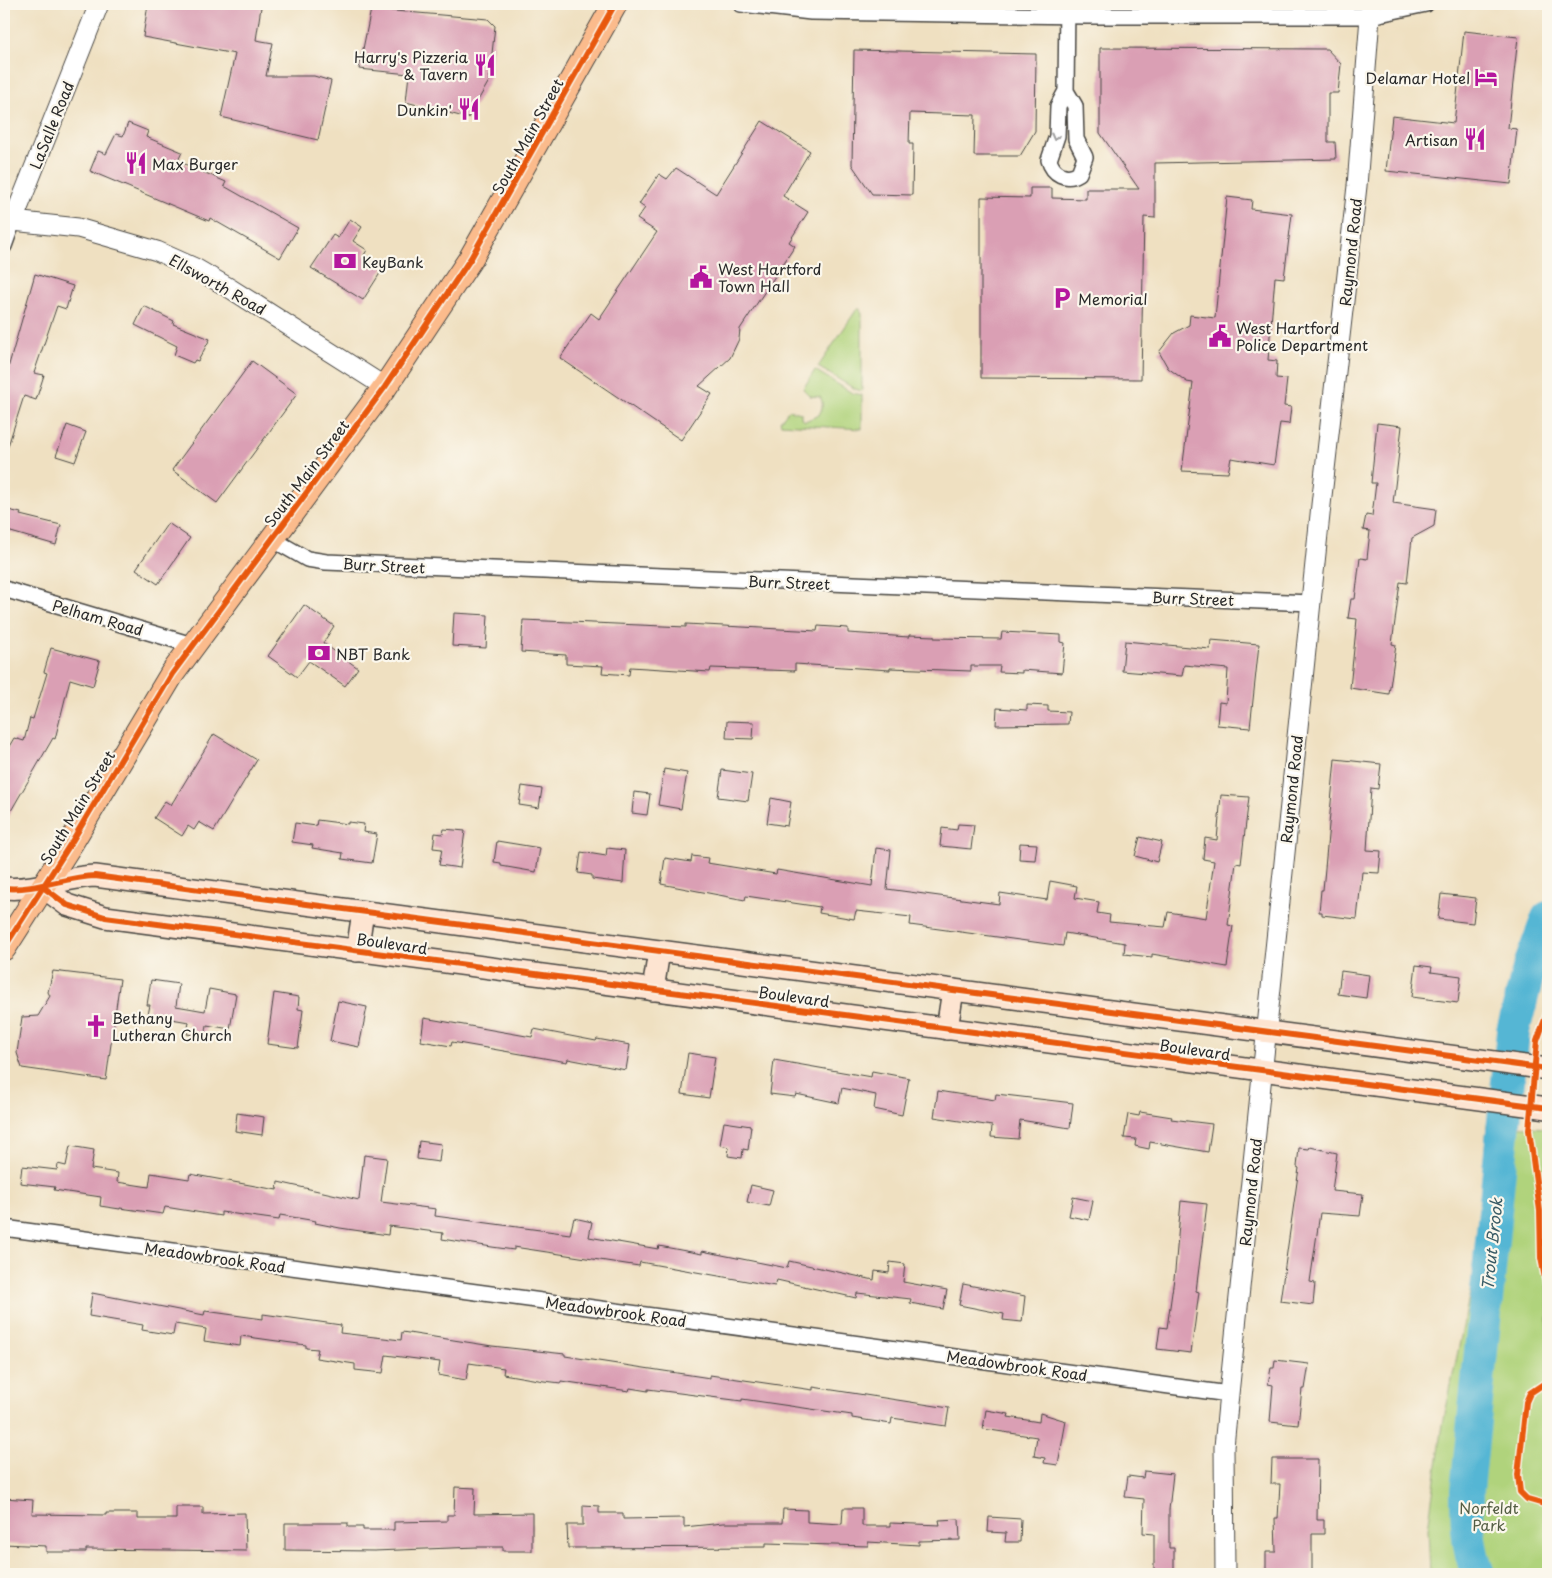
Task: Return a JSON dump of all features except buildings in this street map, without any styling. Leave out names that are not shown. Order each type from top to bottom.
[{"type":"main road","name":"South Main Street","points":[[4,948],[72,843],[156,697],[192,645],[385,387],[493,222],[615,4]]},
{"type":"main road","name":"Boulevard","points":[[4,888],[43,887],[82,876],[95,876],[1548,1069]]},
{"type":"main road","name":"Boulevard","points":[[43,887],[67,905],[105,917],[1548,1108]]},
{"type":"main road","points":[[357,951],[363,912]]},
{"type":"main road","points":[[653,990],[659,951]]},
{"type":"main road","points":[[947,1029],[953,990]]},
{"type":"street","name":"LaSalle Road","points":[[4,246],[8,221],[99,4]]},
{"type":"street","points":[[741,4],[811,12],[1370,10],[1426,4]]},
{"type":"street","points":[[1066,91],[1075,106],[1076,139],[1085,156],[1079,173],[1068,177],[1061,176],[1054,170],[1049,160],[1057,136],[1058,106],[1066,91],[1067,10]]},
{"type":"street","name":"Raymond Road","points":[[1225,1574],[1224,1447],[1228,1394],[1357,186],[1370,10]]},
{"type":"street","name":"Ellsworth Road","points":[[8,221],[78,228],[157,251],[195,268],[231,288],[385,387]]},
{"type":"street","name":"Burr Street","points":[[272,539],[307,558],[326,562],[1311,603]]},
{"type":"street","name":"Pelham Road","points":[[4,589],[192,645]]},
{"type":"street","name":"Meadowbrook Road","points":[[4,1228],[1228,1394]]},
{"type":"green space","points":[[857,309],[860,309],[862,314],[862,391],[855,389],[818,367]]},
{"type":"green space","points":[[815,370],[852,393],[862,395],[862,429],[781,424],[780,421],[789,410],[801,413],[801,418],[805,421],[819,415],[822,406],[820,397],[810,396],[803,389]]},
{"type":"green space","name":"Norfeldt Park","points":[[1487,1125],[1548,1128],[1548,1574],[1430,1574],[1428,1528],[1443,1424],[1475,1268]]},
{"type":"waterway","name":"Trout Brook","points":[[1478,1574],[1470,1543],[1467,1491],[1513,1031],[1529,969],[1548,918]]},
{"type":"cycle path","points":[[4,948],[71,843],[172,674],[385,387],[471,258],[615,4]]},
{"type":"cycle path","points":[[4,888],[27,888],[95,876],[1548,1069]]},
{"type":"cycle path","points":[[43,887],[67,905],[105,917],[1548,1108]]},
{"type":"cycle path","points":[[1548,1011],[1537,1041],[1529,1130],[1540,1211],[1541,1258],[1548,1293]]},
{"type":"cycle path","points":[[1548,1381],[1530,1393],[1526,1402],[1518,1475],[1520,1492],[1527,1499],[1548,1505]]},
{"type":"place","name":"Harry's Pizzeria & Tavern","points":[[485,65]]},
{"type":"place","name":"Delamar Hotel","points":[[1486,77]]},
{"type":"place","name":"Dunkin'","points":[[469,109]]},
{"type":"place","name":"Artisan","points":[[1475,139]]},
{"type":"place","name":"Max Burger","points":[[136,163]]},
{"type":"place","name":"KeyBank","points":[[345,261]]},
{"type":"place","name":"West Hartford Town Hall","points":[[701,277]]},
{"type":"place","name":"Memorial","points":[[1062,298]]},
{"type":"place","name":"West Hartford Police Department","points":[[1220,336]]},
{"type":"place","name":"NBT Bank","points":[[319,653]]},
{"type":"place","name":"Bethany Lutheran Church","points":[[96,1026]]}]
